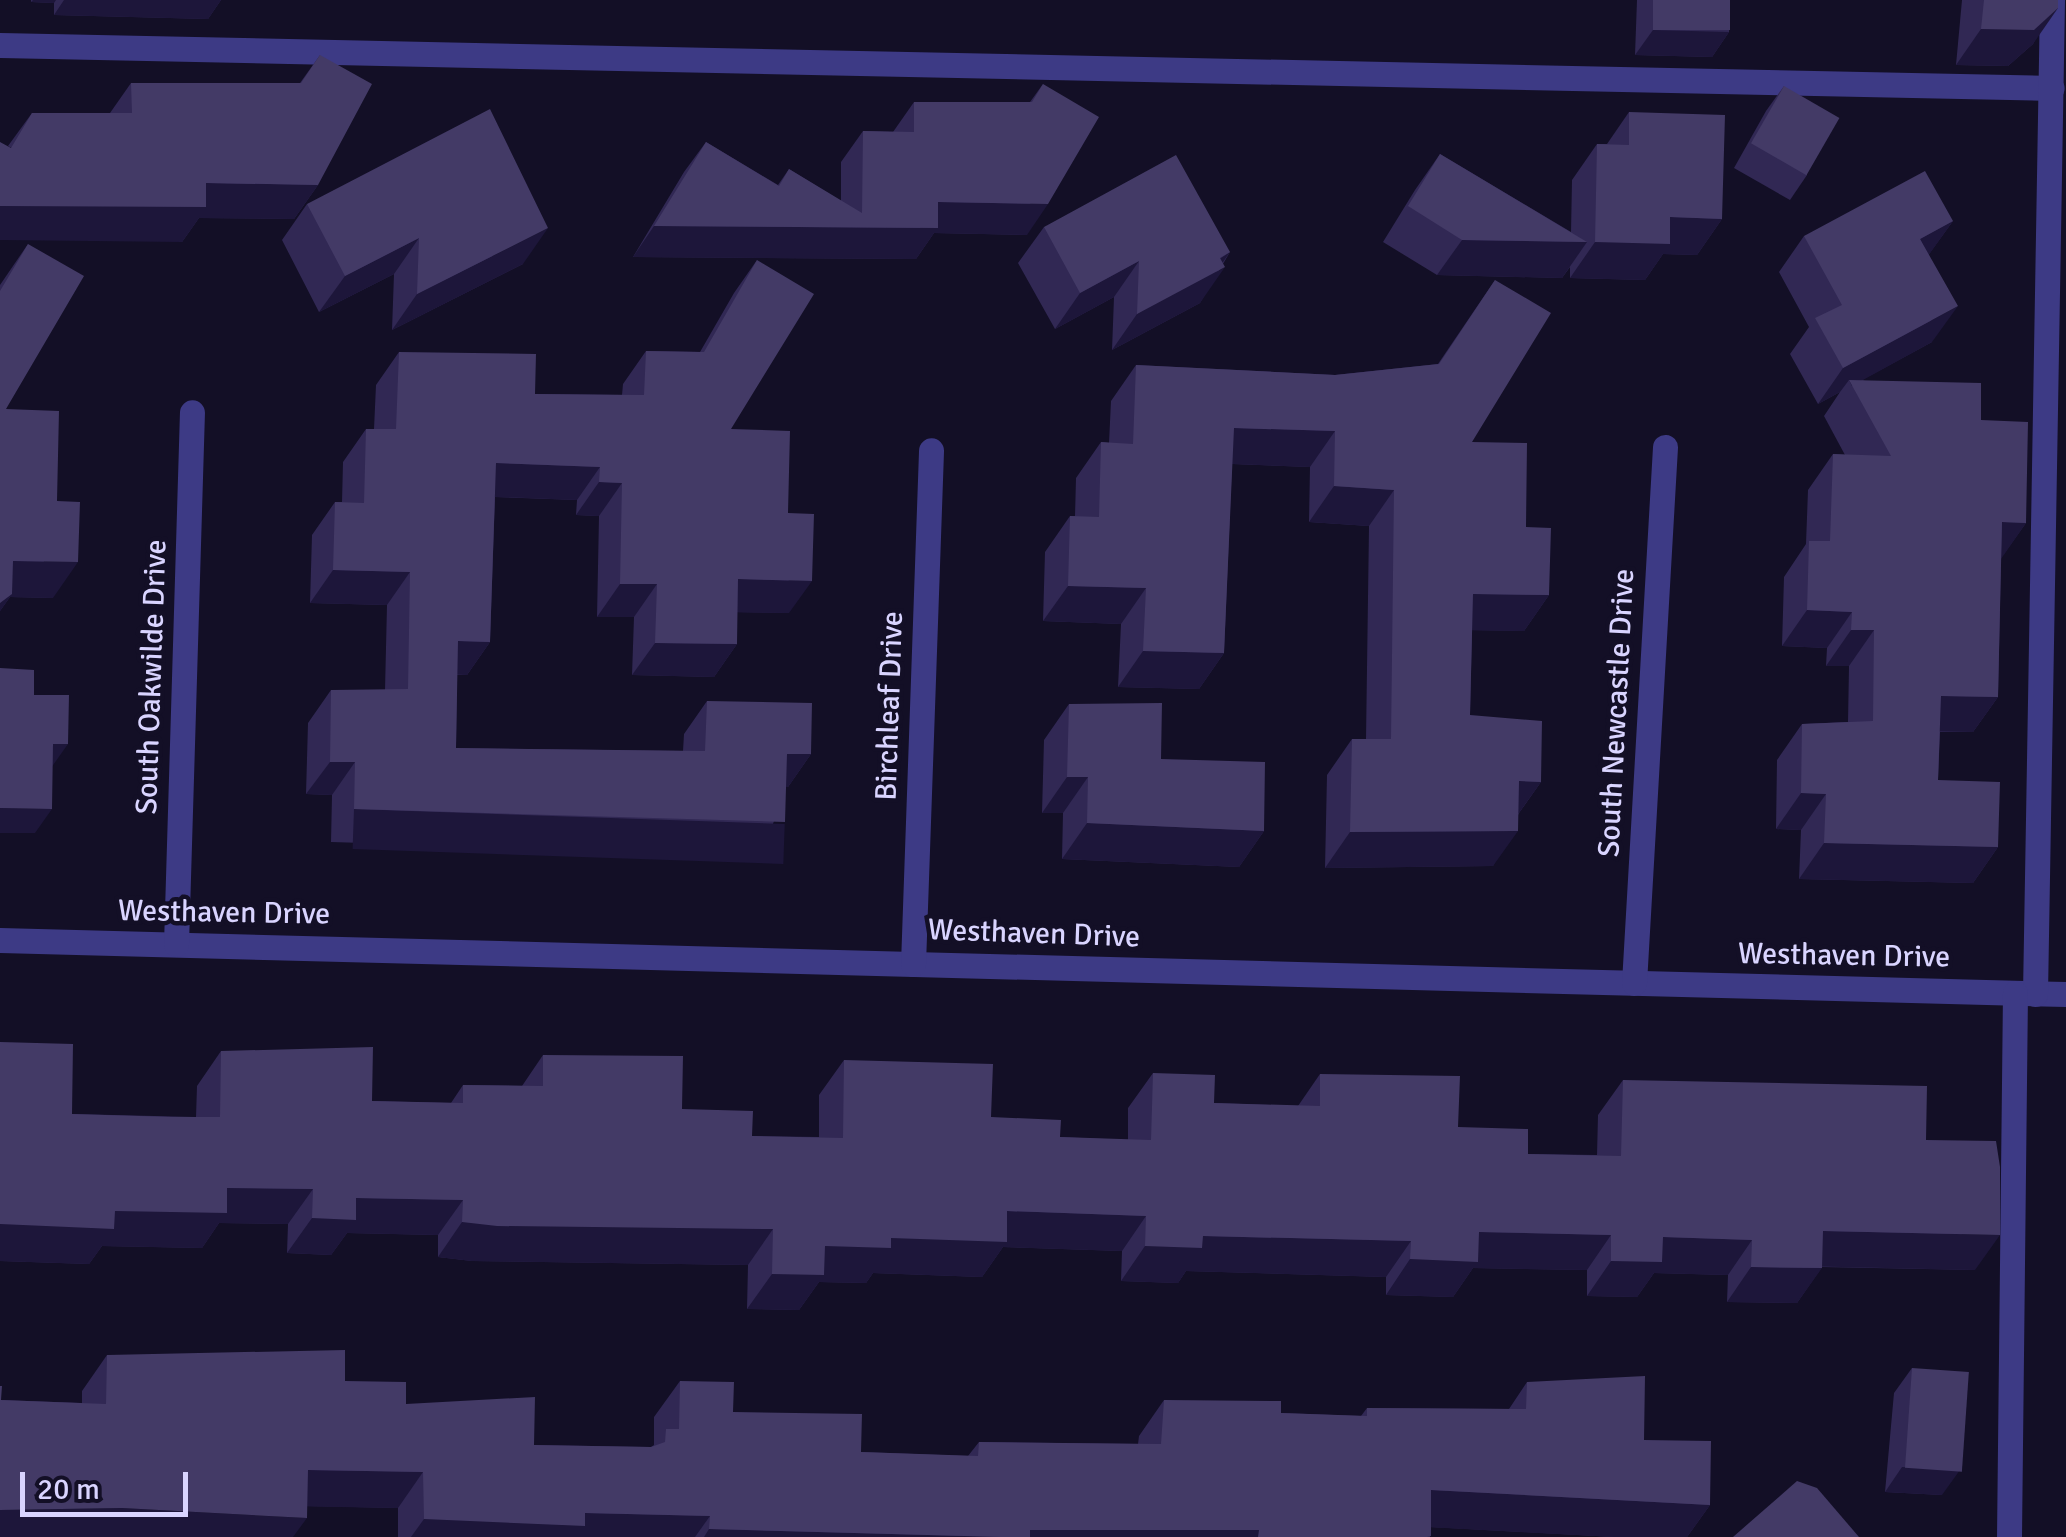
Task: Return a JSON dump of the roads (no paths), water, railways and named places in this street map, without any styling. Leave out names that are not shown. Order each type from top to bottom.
[{"type":"street","points":[[2009,1537],[2052,0]]},
{"type":"street","points":[[0,46],[2052,88]]},
{"type":"street","name":"South Oakwilde Drive","points":[[176,944],[192,412]]},
{"type":"street","name":"South Newcastle Drive","points":[[1634,983],[1665,447]]},
{"type":"street","name":"Birchleaf Drive","points":[[914,964],[932,450]]},
{"type":"street","name":"Westhaven Drive","points":[[0,940],[2066,994]]}]
